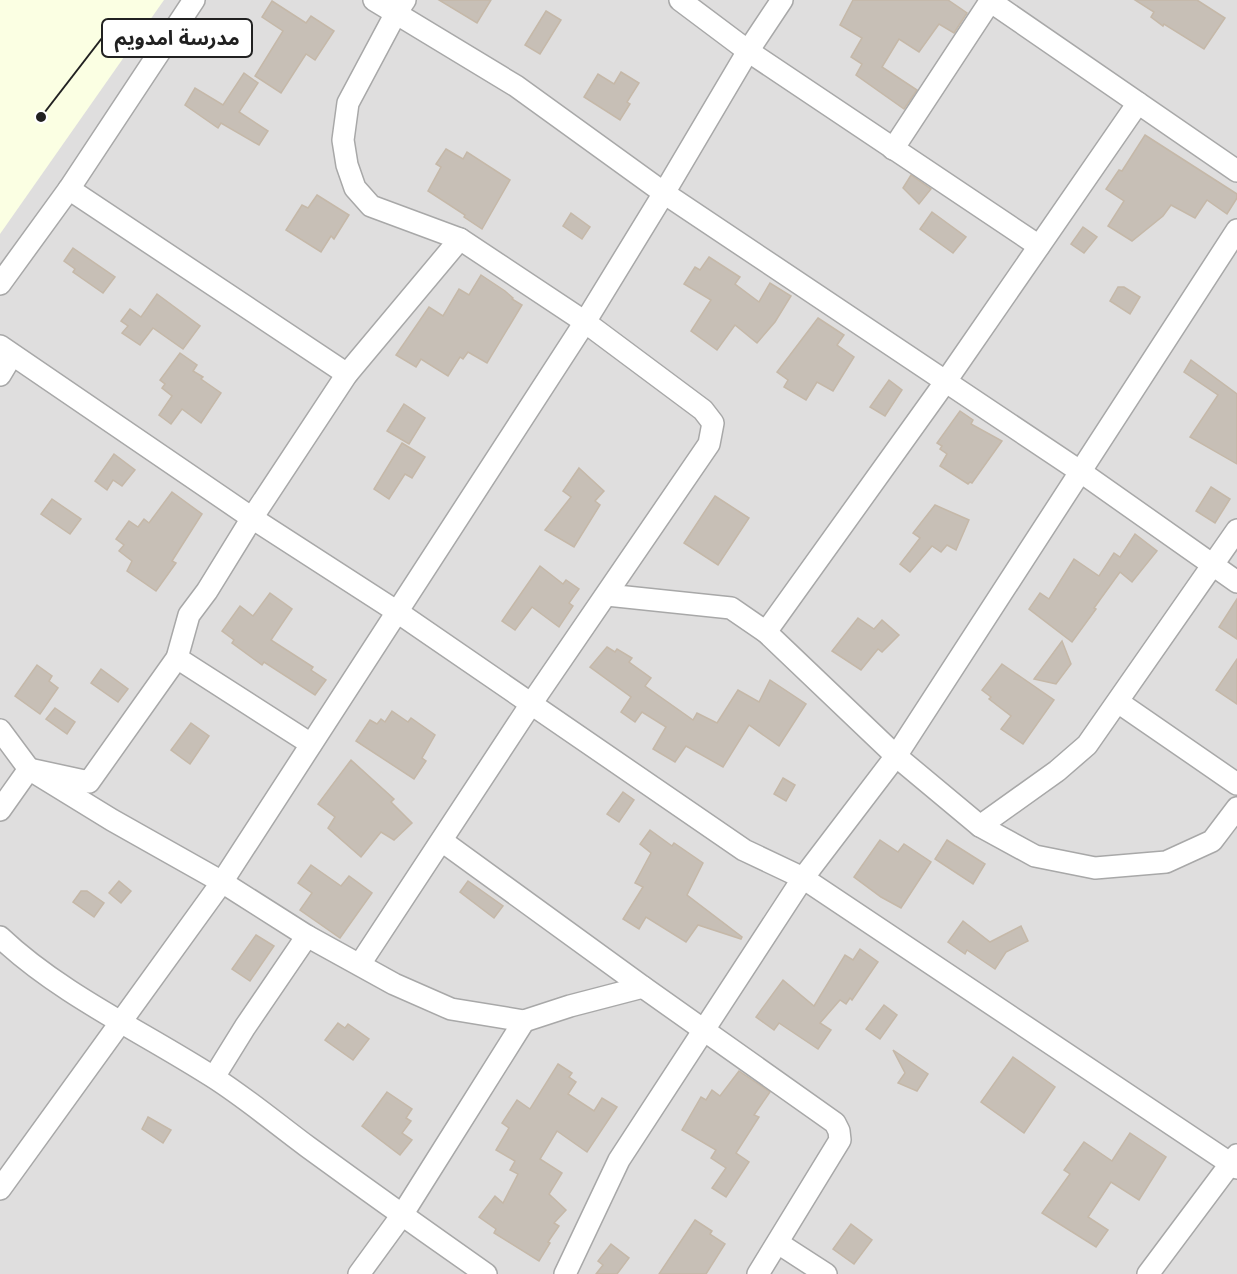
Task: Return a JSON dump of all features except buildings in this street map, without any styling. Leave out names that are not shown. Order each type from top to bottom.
[{"type":"street","points":[[0,284],[69,189],[194,0]]},
{"type":"street","points":[[374,0],[401,7],[516,86],[664,193],[1081,472],[1237,582]]},
{"type":"street","points":[[680,0],[747,51],[1038,246]]},
{"type":"street","points":[[0,1189],[222,882],[585,322],[747,51],[782,0]]},
{"type":"street","points":[[893,148],[991,0],[1237,171]]},
{"type":"street","points":[[360,964],[531,704],[709,444],[713,423],[703,410],[585,322],[460,239],[371,206],[355,188],[347,165],[343,140],[348,103],[401,7]]},
{"type":"street","points":[[765,632],[946,381],[1138,102]]},
{"type":"street","points":[[69,189],[346,374]]},
{"type":"street","points":[[565,1274],[620,1160],[803,878],[896,756],[1237,230]]},
{"type":"street","points":[[29,770],[89,782],[177,658],[189,615],[207,591],[346,374],[460,239]]},
{"type":"street","points":[[0,375],[6,350],[252,518],[396,611],[744,850],[803,878],[1235,1162],[1148,1274]]},
{"type":"street","points":[[980,826],[1057,771],[1087,745],[1237,530]]},
{"type":"street","points":[[607,595],[731,608],[765,632],[896,756],[980,826],[1035,856],[1095,868],[1166,862],[1212,841],[1237,808]]},
{"type":"street","points":[[177,658],[311,744]]},
{"type":"street","points":[[1118,702],[1237,784]]},
{"type":"street","points":[[0,730],[29,770],[222,882],[307,936],[394,984],[451,1009],[524,1021],[643,987]]},
{"type":"street","points":[[0,810],[29,770]]},
{"type":"street","points":[[442,841],[835,1123],[840,1140],[759,1274]]},
{"type":"street","points":[[214,1077],[307,936]]},
{"type":"street","points":[[0,937],[19,955],[120,1023],[214,1077],[486,1274]]},
{"type":"street","points":[[359,1274],[402,1215],[524,1021]]},
{"type":"street","points":[[777,1243],[826,1274]]},
{"type":"shaded area","points":[[0,0],[1237,0],[1237,1274],[0,1274]]},
{"type":"shaded area","points":[[0,0],[164,0],[0,234]]},
{"type":"place","name":"مدرسة امدويم","points":[[41,117]]}]
